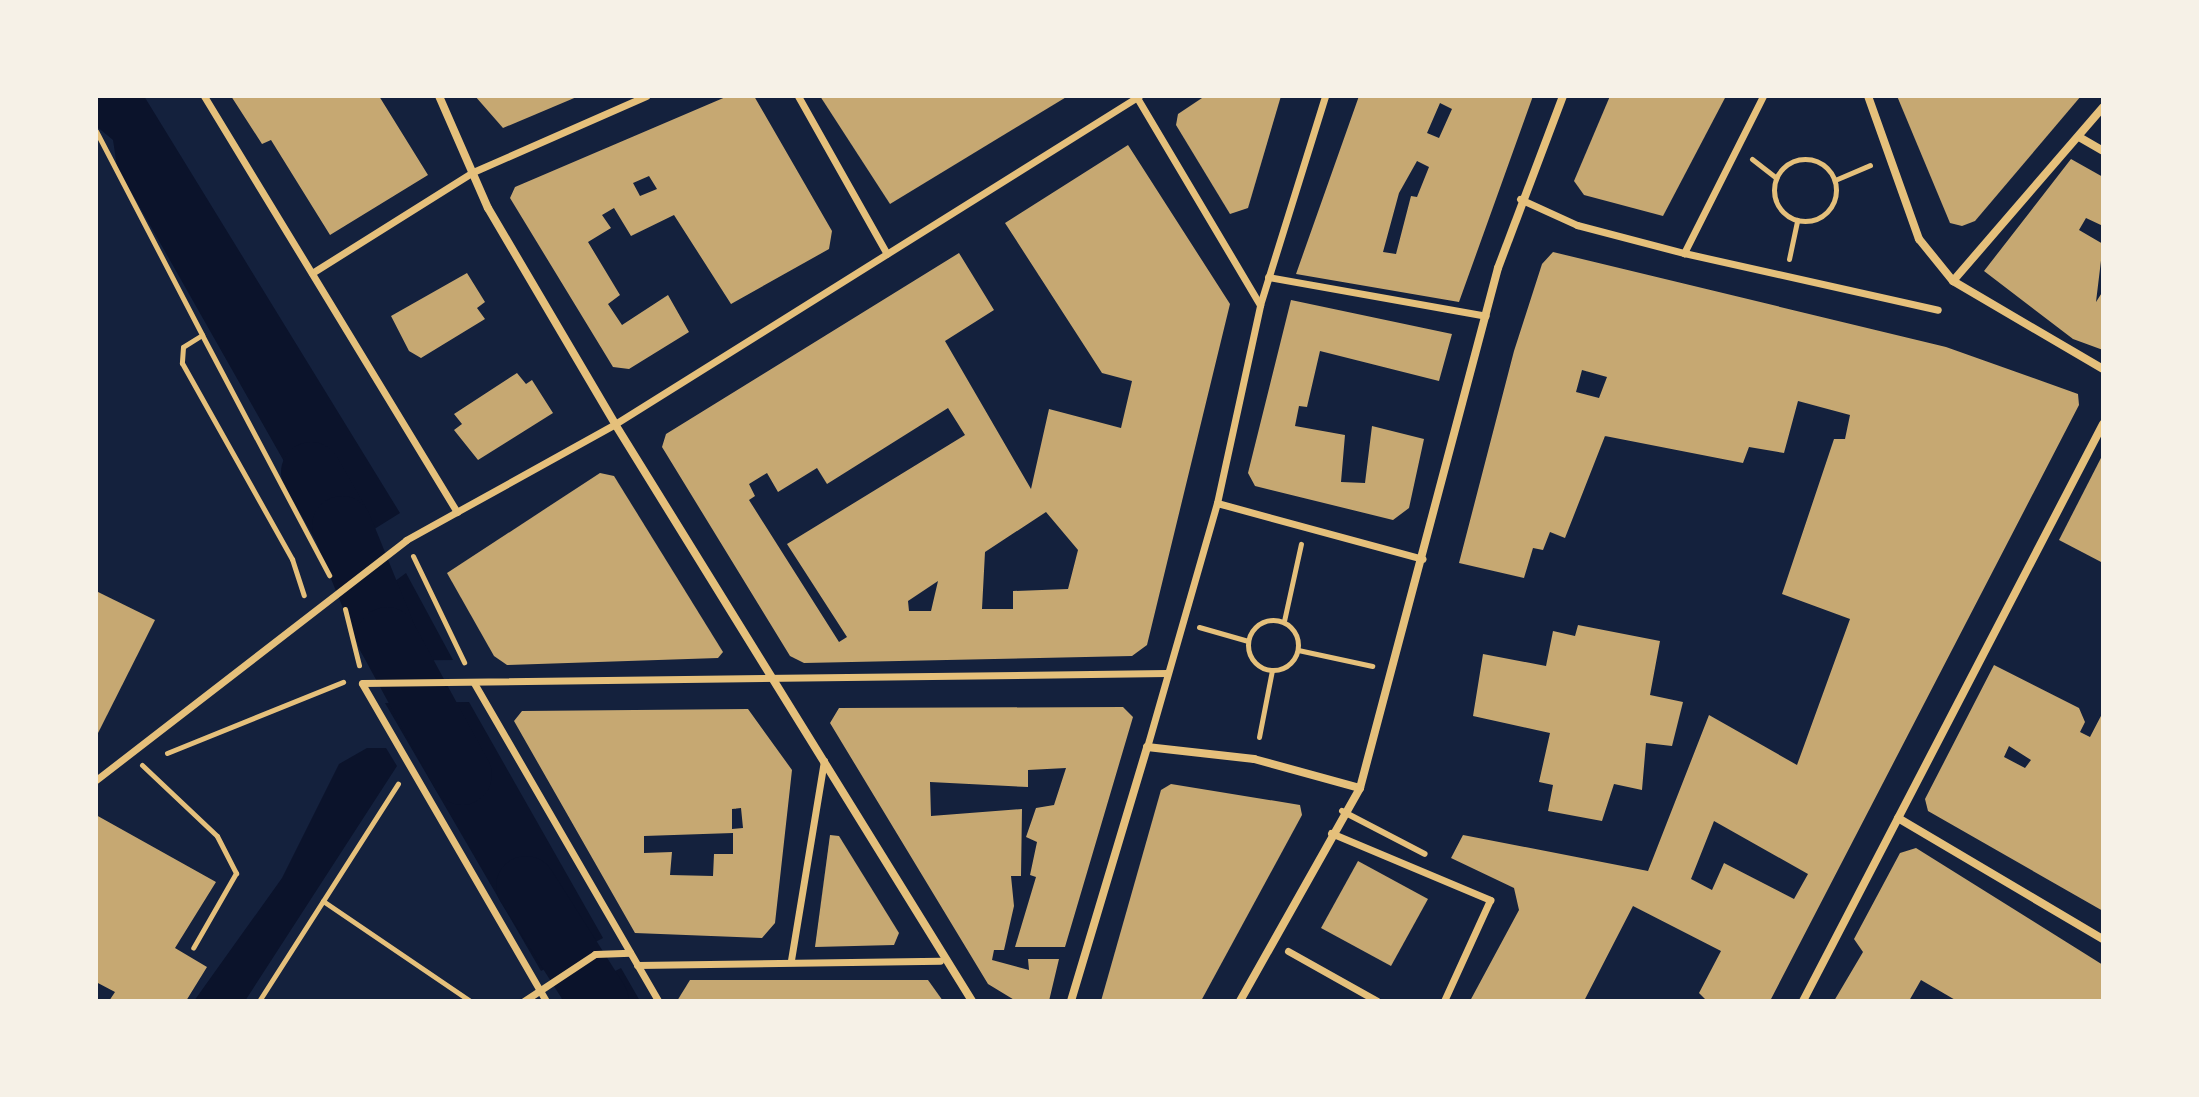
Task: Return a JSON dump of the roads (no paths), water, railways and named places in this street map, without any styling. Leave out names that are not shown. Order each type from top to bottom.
[{"type":"street","points":[[204,96],[457,512]]},
{"type":"street","points":[[439,96],[473,172],[615,424],[824,760],[940,961],[972,1001]]},
{"type":"street","points":[[312,273],[473,172],[646,96]]},
{"type":"street","points":[[798,96],[887,254]]},
{"type":"street","points":[[96,780],[106,767],[406,540],[615,424],[1137,96],[1260,305]]},
{"type":"street","points":[[1071,1001],[1217,503],[1260,305],[1325,96]]},
{"type":"street","points":[[1240,1001],[1342,811],[1360,788],[1425,559],[1486,316],[1520,199],[1563,96]]},
{"type":"street","points":[[1684,253],[1763,96]]},
{"type":"street","points":[[1868,96],[1919,239],[1953,281],[2068,352],[2103,369]]},
{"type":"street","points":[[1953,281],[2103,107]]},
{"type":"street","points":[[2079,137],[2103,151]]},
{"type":"street","points":[[1520,199],[1577,225],[1684,253],[1938,310]]},
{"type":"street","points":[[1268,277],[1486,316]]},
{"type":"street","points":[[1803,1001],[2103,424]]},
{"type":"street","points":[[1217,503],[1425,559]]},
{"type":"street","points":[[546,1001],[362,683],[775,684],[1167,673]]},
{"type":"street","points":[[474,683],[658,1001]]},
{"type":"street","points":[[1147,747],[1254,759],[1360,788]]},
{"type":"street","points":[[791,960],[824,760]]},
{"type":"street","points":[[1898,818],[2103,939]]},
{"type":"street","points":[[1331,833],[1490,900],[1444,1001]]},
{"type":"street","points":[[1288,951],[1377,1001]]},
{"type":"street","points":[[524,1001],[539,988],[595,954],[630,953]]},
{"type":"street","points":[[637,965],[791,960],[940,961]]},
{"type":"lane","points":[[1342,811],[1425,854]]},
{"type":"water","points":[[96,96],[144,96],[400,513],[336,553],[117,167],[113,140],[96,126]]},
{"type":"water","points":[[406,573],[453,660],[369,661],[364,604]]},
{"type":"water","points":[[469,702],[603,938],[541,971],[385,703]]},
{"type":"water","points":[[367,748],[386,748],[397,766],[245,1001],[194,1001],[282,878],[339,764]]},
{"type":"water","points":[[621,968],[640,1001],[557,1001]]},
{"type":"waterway","points":[[311,472],[342,526],[387,637],[462,775]]},
{"type":"waterway","points":[[526,886],[599,1001]]}]
